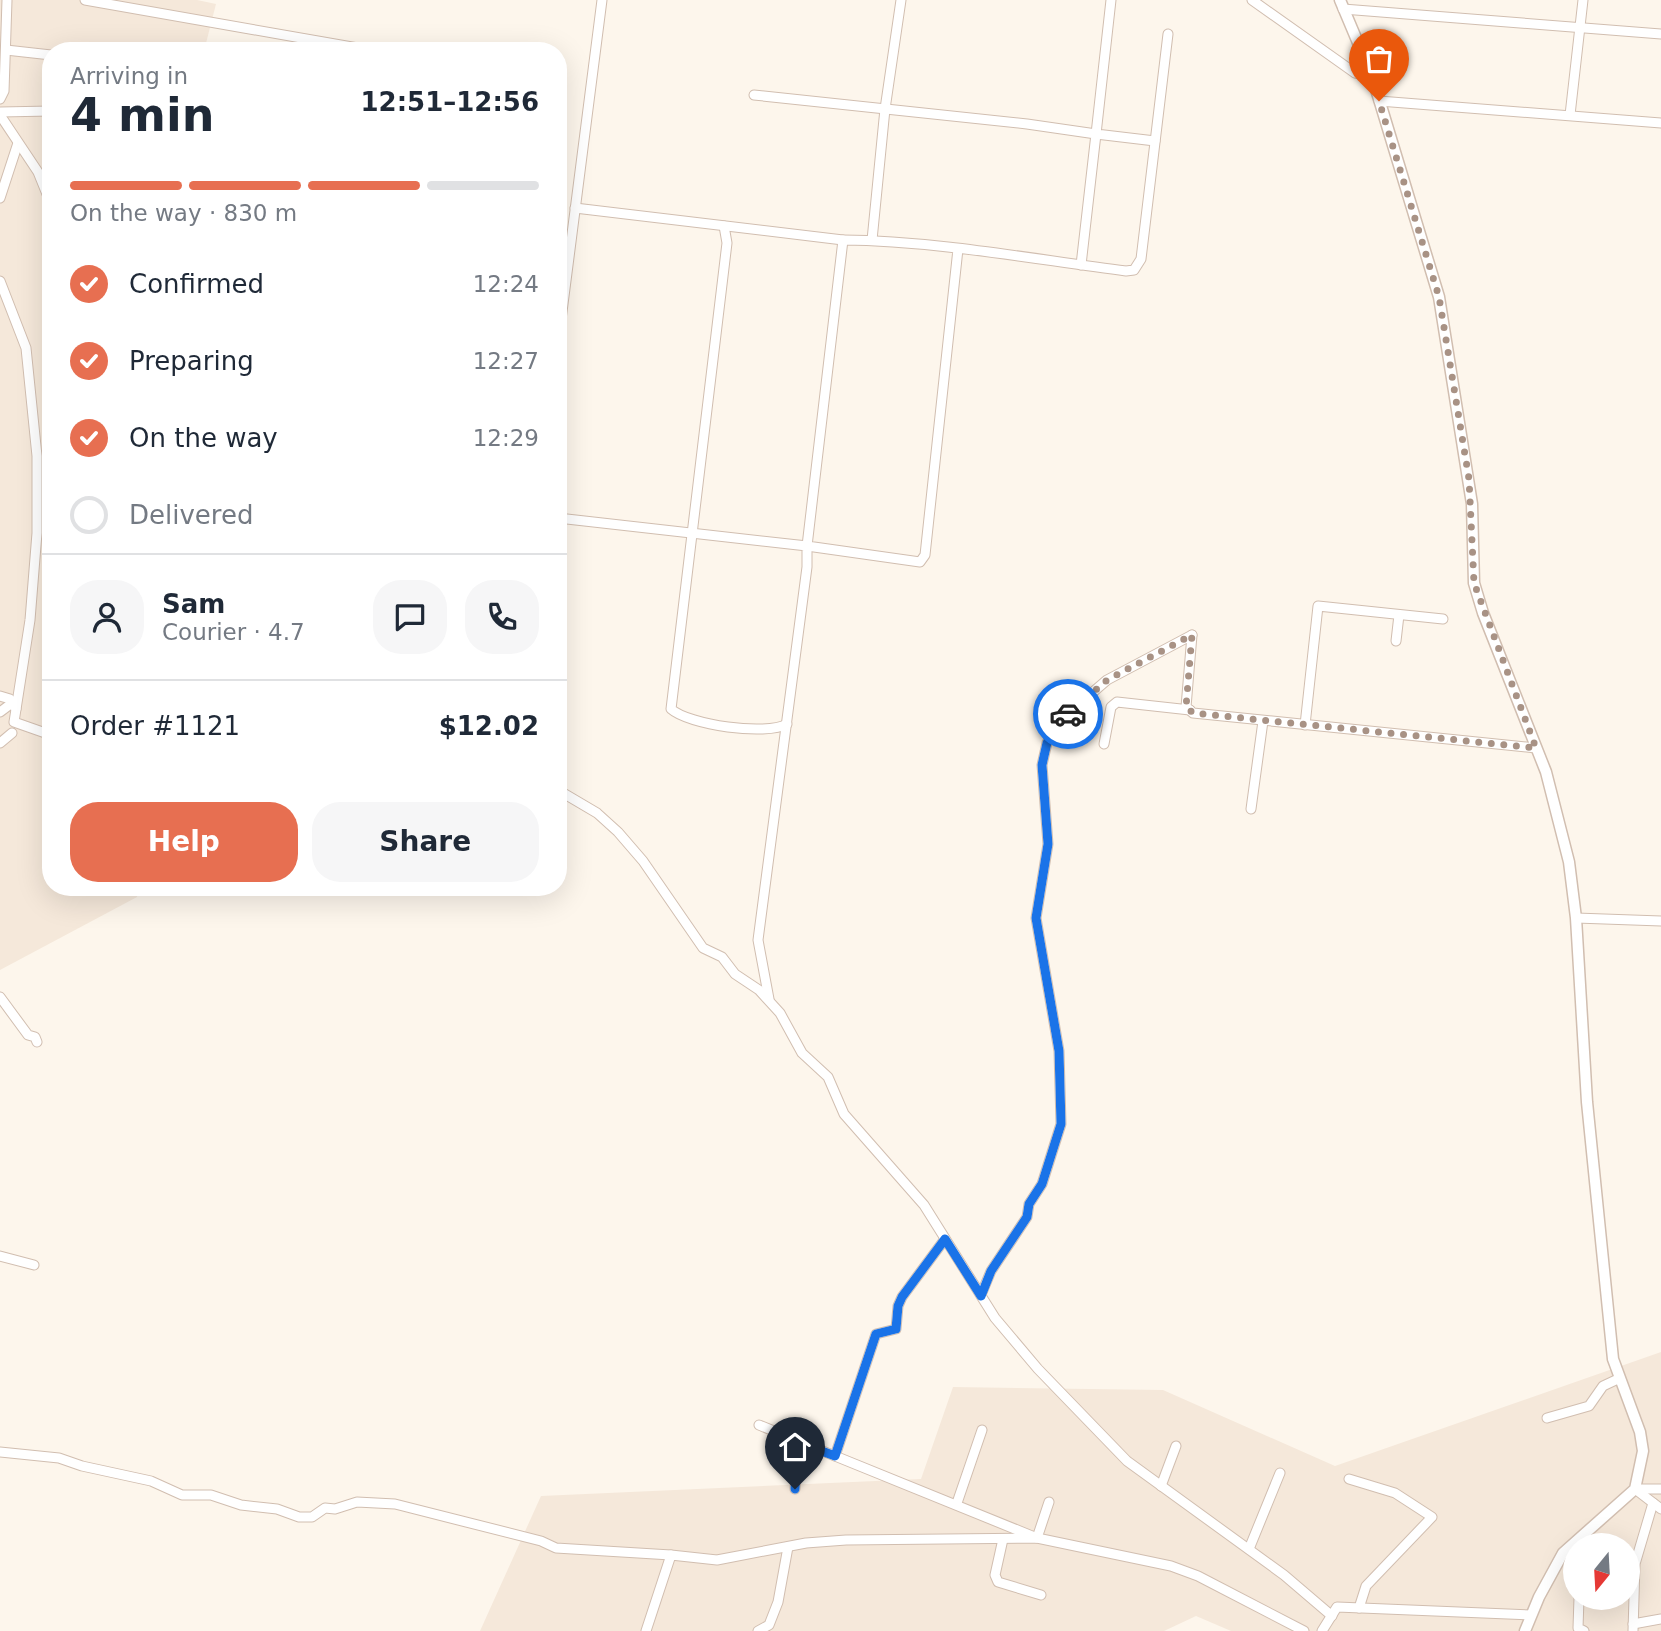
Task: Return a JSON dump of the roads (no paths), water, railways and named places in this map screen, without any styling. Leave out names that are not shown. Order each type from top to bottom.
[{"type":"street","points":[[0,99],[4,91],[7,0]]},
{"type":"street","points":[[85,0],[324,42]]},
{"type":"street","points":[[567,272],[602,0]]},
{"type":"street","points":[[872,240],[885,109],[901,0]]},
{"type":"street","points":[[1081,265],[1111,0]]},
{"type":"street","points":[[1252,0],[1355,73],[1372,76]]},
{"type":"street","points":[[1570,115],[1583,0]]},
{"type":"street","points":[[1591,1533],[1635,1489],[1643,1451],[1640,1432],[1618,1379],[1613,1359],[1587,1102],[1576,918],[1569,862],[1546,772],[1474,583],[1472,504],[1439,297],[1372,76],[1341,4],[1579,30],[1661,34]]},
{"type":"street","points":[[575,208],[843,240],[872,240],[958,249],[1126,271],[1139,267],[1168,34]]},
{"type":"street","points":[[6,50],[42,54]]},
{"type":"street","points":[[754,95],[1155,141]]},
{"type":"street","points":[[1379,101],[1661,123]]},
{"type":"street","points":[[42,110],[30,109],[0,114],[42,182]]},
{"type":"street","points":[[0,198],[18,142]]},
{"type":"street","points":[[724,226],[726,251],[690,532],[671,709],[680,717],[726,726],[776,730],[787,724]]},
{"type":"street","points":[[769,1001],[758,940],[787,724],[843,240]]},
{"type":"street","points":[[567,519],[807,546],[920,562],[925,555],[958,249]]},
{"type":"street","points":[[0,281],[26,348],[37,456],[37,533],[30,620],[14,706],[14,722],[42,732]]},
{"type":"street","points":[[1305,725],[1318,606],[1443,619]]},
{"type":"street","points":[[1396,641],[1399,615]]},
{"type":"street","points":[[981,1296],[991,1271],[1027,1217],[1029,1204],[1042,1184],[1061,1124],[1059,1051],[1036,918],[1048,844],[1042,765],[1047,743],[1057,723],[1107,680],[1192,635],[1186,707],[1193,713],[1536,748]]},
{"type":"street","points":[[0,696],[14,706]]},
{"type":"street","points":[[1104,744],[1111,707],[1117,702],[1190,710]]},
{"type":"street","points":[[0,712],[14,706]]},
{"type":"street","points":[[1251,809],[1264,721]]},
{"type":"street","points":[[0,743],[12,733]]},
{"type":"street","points":[[567,795],[597,813],[618,832],[643,861],[703,948],[722,957],[734,974],[759,990],[769,1001],[802,1053],[828,1077],[844,1114],[875,1152],[905,1181],[995,1318],[1038,1369],[1127,1461],[1249,1549],[1332,1616]]},
{"type":"street","points":[[1576,918],[1661,921]]},
{"type":"street","points":[[0,998],[28,1035],[34,1037],[37,1042]]},
{"type":"street","points":[[835,1456],[876,1334],[896,1329],[898,1306],[902,1297],[945,1239]]},
{"type":"street","points":[[0,1256],[34,1265]]},
{"type":"street","points":[[1547,1418],[1589,1406],[1603,1386],[1618,1379]]},
{"type":"street","points":[[759,1425],[957,1503],[1037,1538],[1171,1566],[1304,1631]]},
{"type":"street","points":[[957,1503],[982,1430]]},
{"type":"street","points":[[795,1489],[798,1442]]},
{"type":"street","points":[[1161,1486],[1176,1446]]},
{"type":"street","points":[[0,1452],[60,1458],[82,1466],[151,1481],[182,1495],[211,1495],[241,1505],[277,1509],[299,1517],[312,1517],[325,1508],[335,1509],[357,1502],[395,1504],[541,1541],[556,1548],[717,1560],[846,1540],[1037,1538]]},
{"type":"street","points":[[1249,1549],[1280,1473]]},
{"type":"street","points":[[1349,1479],[1395,1493],[1432,1517],[1366,1586],[1359,1608]]},
{"type":"street","points":[[1635,1489],[1661,1489]]},
{"type":"street","points":[[1635,1489],[1657,1506],[1635,1564],[1633,1627],[1661,1619]]},
{"type":"street","points":[[1037,1538],[1049,1502]]},
{"type":"street","points":[[1003,1539],[995,1575],[998,1582],[1041,1595]]},
{"type":"street","points":[[758,1631],[769,1625],[778,1602],[788,1547]]},
{"type":"street","points":[[1525,1631],[1563,1553]]},
{"type":"street","points":[[646,1631],[671,1555]]},
{"type":"street","points":[[1323,1631],[1337,1607],[1531,1615]]},
{"type":"street","points":[[1579,1610],[1578,1629],[1584,1631]]}]
